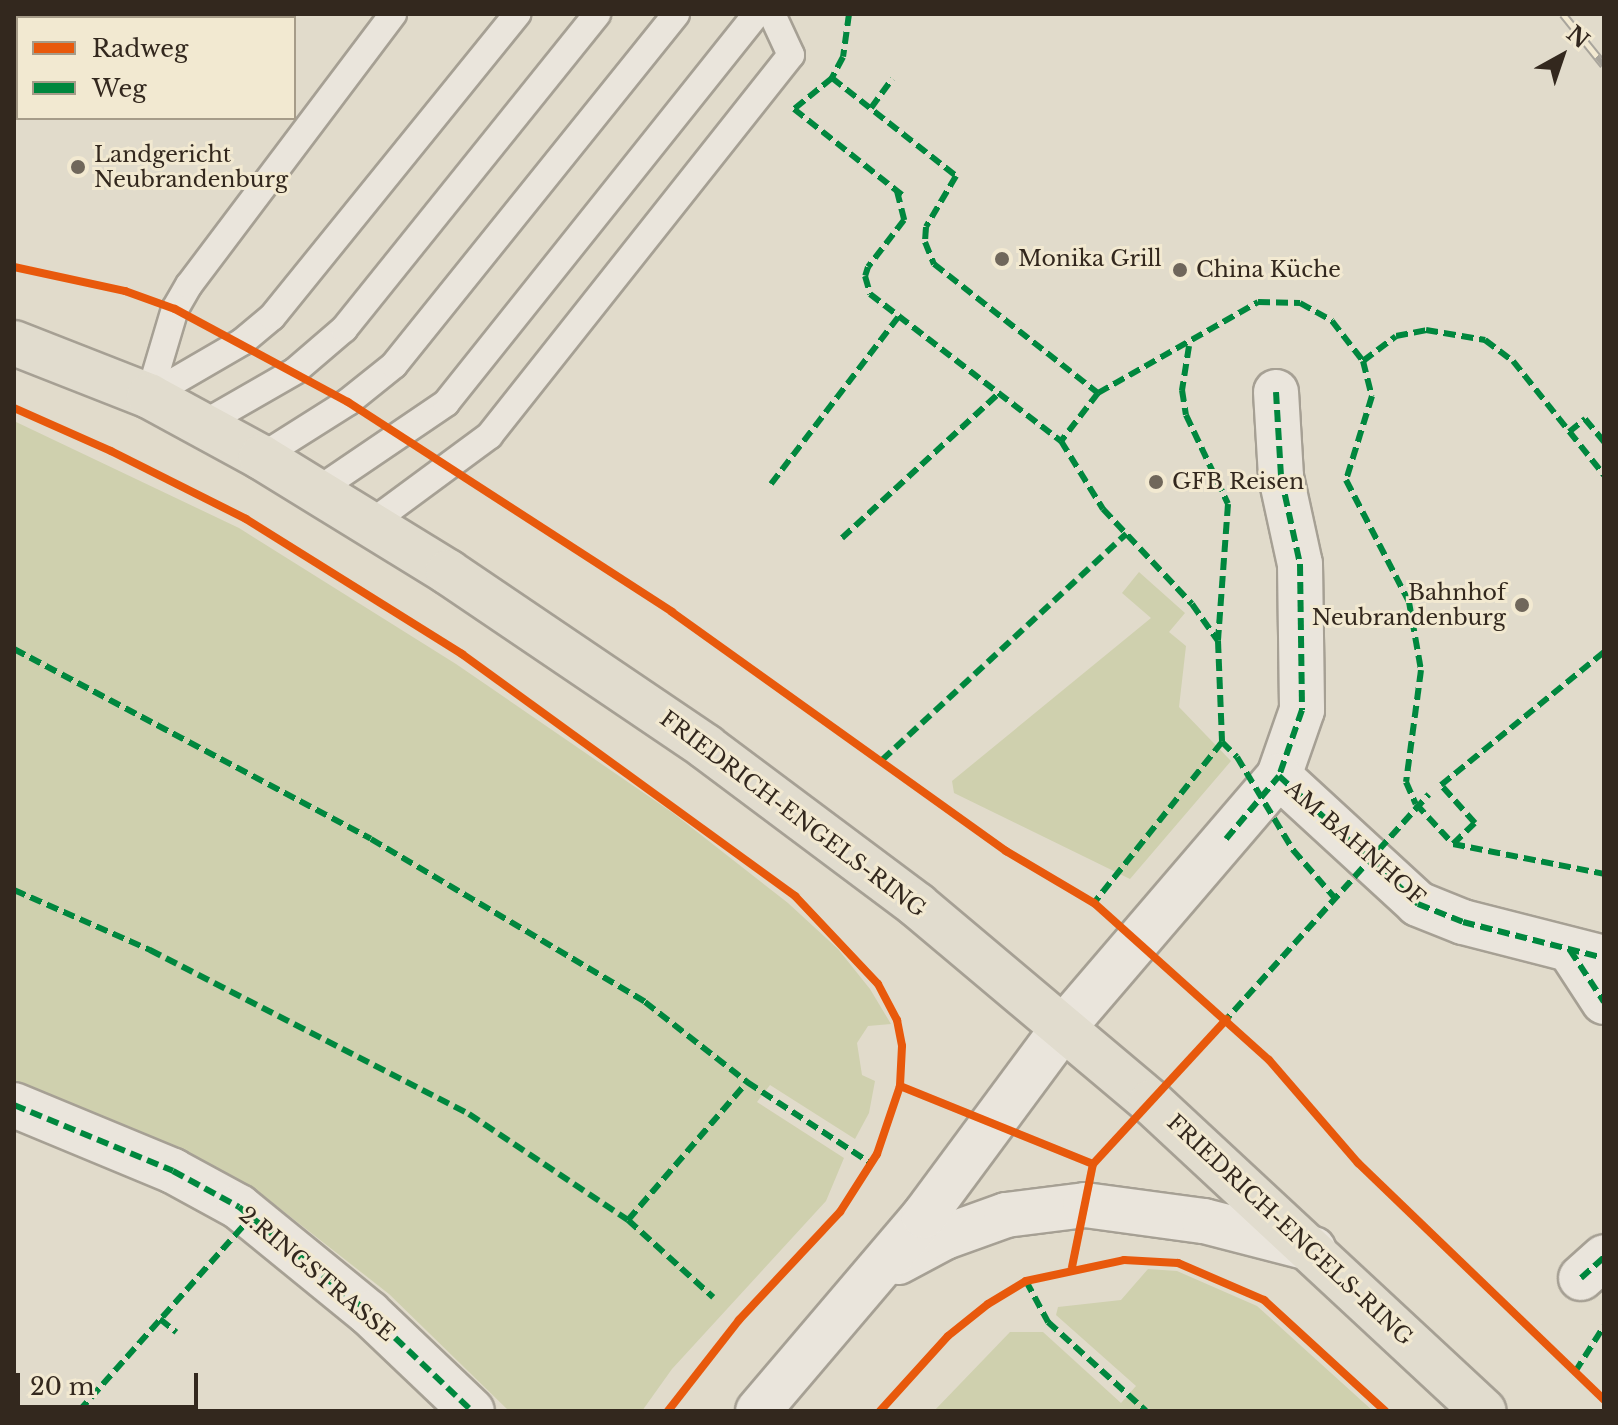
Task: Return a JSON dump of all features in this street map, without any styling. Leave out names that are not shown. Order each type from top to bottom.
[{"type":"main road","name":"FRIEDRICH-ENGELS-RING","points":[[14,343],[149,396],[318,490],[706,747],[917,905],[1063,1028],[1313,1249],[1484,1411]]},
{"type":"street","name":"AM BAHNHOF","points":[[758,1411],[878,1273],[1063,1028],[1279,776],[1302,710],[1300,564],[1281,477],[1276,392]]},
{"type":"street","name":"AM BAHNHOF","points":[[1279,776],[1418,904],[1463,922],[1587,954],[1604,1002]]},
{"type":"street","name":"2.RINGSTRASSE","points":[[14,1105],[173,1171],[239,1207],[369,1313],[472,1411]]},
{"type":"street","points":[[878,1273],[945,1237],[1006,1215],[1085,1205],[1204,1221],[1313,1249]]},
{"type":"lane","points":[[149,396],[175,309],[189,285],[393,14]]},
{"type":"lane","points":[[149,396],[242,342],[272,317],[517,14]]},
{"type":"lane","points":[[203,424],[295,371],[344,329],[597,14]]},
{"type":"lane","points":[[261,457],[348,402],[394,365],[676,14]]},
{"type":"lane","points":[[318,490],[446,403],[756,14]]},
{"type":"lane","points":[[371,523],[489,436],[791,55],[772,14]]},
{"type":"green space","points":[[14,421],[239,528],[456,664],[673,813],[788,903],[838,949],[870,989],[891,1024],[868,1026],[857,1043],[862,1075],[875,1081],[869,1113],[855,1139],[770,1085],[757,1102],[844,1158],[826,1201],[672,1369],[642,1411],[509,1411],[389,1294],[264,1196],[162,1144],[14,1085]]},
{"type":"green space","points":[[1139,572],[1185,613],[1169,632],[1186,646],[1179,707],[1231,761],[1130,879],[954,793],[952,781],[1151,618],[1122,593]]},
{"type":"green space","points":[[1148,1269],[1177,1271],[1257,1306],[1373,1411],[934,1411],[1010,1332],[1043,1332],[1121,1403],[1136,1386],[1056,1315],[1058,1307],[1121,1300]]},
{"type":"railway","points":[[1563,14],[1604,65]]},
{"type":"marked path","points":[[849,14],[843,57],[832,78],[956,176],[926,227],[925,242],[934,264],[1098,393],[1061,441]]},
{"type":"marked path","points":[[832,78],[794,109],[902,195]]},
{"type":"marked path","points":[[871,108],[892,79]]},
{"type":"marked path","points":[[897,191],[904,220],[868,267],[865,276],[870,294],[1061,441],[1103,509],[1192,604],[1218,641],[1222,742],[1094,903]]},
{"type":"marked path","points":[[1098,393],[1258,302],[1300,303],[1332,321],[1363,361],[1372,396],[1346,480],[1409,602],[1421,670],[1406,782],[1416,804],[1453,844],[1604,874]]},
{"type":"marked path","points":[[771,484],[898,317]]},
{"type":"marked path","points":[[1363,361],[1396,336],[1426,330],[1485,340],[1513,361],[1604,475]]},
{"type":"marked path","points":[[1189,346],[1182,390],[1186,415],[1228,504],[1218,641]]},
{"type":"marked path","points":[[1276,392],[1281,477],[1300,564],[1302,710],[1279,776],[1418,904],[1463,922],[1604,958]]},
{"type":"marked path","points":[[842,538],[998,394]]},
{"type":"marked path","points":[[1569,432],[1585,419],[1604,442]]},
{"type":"marked path","points":[[882,760],[1126,534]]},
{"type":"marked path","points":[[14,649],[371,839],[645,1002],[747,1082],[872,1164]]},
{"type":"marked path","points":[[1453,844],[1475,823],[1441,785],[1604,652]]},
{"type":"marked path","points":[[1222,742],[1237,757],[1293,850],[1334,897]]},
{"type":"marked path","points":[[1226,839],[1279,776]]},
{"type":"marked path","points":[[1222,1024],[1429,794]]},
{"type":"marked path","points":[[14,890],[150,950],[469,1114],[628,1220],[713,1297]]},
{"type":"marked path","points":[[1570,950],[1604,1002]]},
{"type":"marked path","points":[[628,1220],[747,1082]]},
{"type":"marked path","points":[[14,1105],[173,1171],[239,1207],[369,1313],[472,1411]]},
{"type":"marked path","points":[[79,1411],[251,1217]]},
{"type":"marked path","points":[[1581,1278],[1604,1257]]},
{"type":"marked path","points":[[1026,1281],[1048,1322],[1146,1411]]},
{"type":"marked path","points":[[160,1319],[176,1332]]},
{"type":"marked path","points":[[1575,1372],[1604,1326]]},
{"type":"cycle path","points":[[14,267],[125,291],[175,309],[348,402],[672,612],[1006,851],[1094,903],[1269,1060],[1358,1163],[1604,1400]]},
{"type":"cycle path","points":[[14,408],[111,451],[246,519],[462,654],[795,896],[878,984],[897,1020],[902,1046],[900,1086],[877,1154],[840,1212],[739,1320],[668,1411]]},
{"type":"cycle path","points":[[1072,1267],[1093,1164],[1227,1019]]},
{"type":"cycle path","points":[[900,1086],[1093,1164]]},
{"type":"cycle path","points":[[880,1411],[948,1336],[988,1304],[1026,1281],[1124,1260],[1178,1263],[1264,1300],[1385,1411]]},
{"type":"place","name":"Landgericht Neubrandenburg","points":[[78,167]]},
{"type":"place","name":"Monika Grill","points":[[1002,259]]},
{"type":"place","name":"China Küche","points":[[1180,270]]},
{"type":"place","name":"GFB Reisen","points":[[1156,482]]},
{"type":"place","name":"Bahnhof Neubrandenburg","points":[[1522,605]]}]
